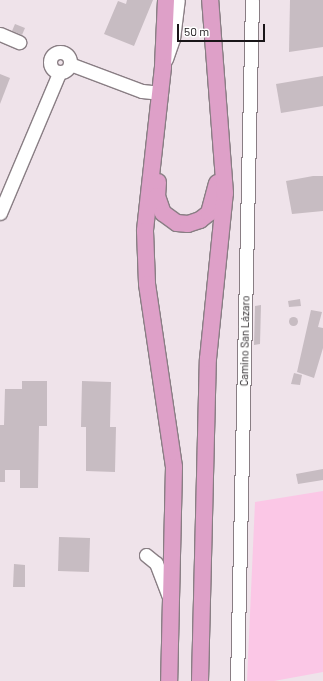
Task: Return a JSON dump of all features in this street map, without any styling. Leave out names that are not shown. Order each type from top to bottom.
[{"type":"main road","points":[[169,0],[156,140],[150,164],[145,252],[150,310],[170,429],[174,467],[169,681]]},
{"type":"main road","points":[[200,681],[208,359],[224,208],[225,175],[222,164],[210,0]]},
{"type":"main road","points":[[156,140],[160,164],[158,202],[167,217],[177,223],[194,223],[209,213],[214,202],[222,164]]},
{"type":"street","name":"Camino San Lázaro","points":[[237,681],[252,0]]},
{"type":"street","points":[[0,34],[19,42]]},
{"type":"street","points":[[59,73],[50,65],[54,54],[66,54],[70,64],[142,91],[161,93]]},
{"type":"street","points":[[0,213],[59,73],[67,70],[70,64]]},
{"type":"street","points":[[146,555],[156,563],[171,603]]},
{"type":"shaded area","points":[[323,491],[323,672],[274,681],[247,681],[255,502]]},
{"type":"building","points":[[127,0],[153,0],[134,46],[104,34],[118,1],[126,4]]},
{"type":"building","points":[[290,0],[323,0],[323,47],[289,52]]},
{"type":"building","points":[[15,24],[25,28],[22,35],[12,31]]},
{"type":"building","points":[[0,74],[10,78],[0,104]]},
{"type":"building","points":[[323,76],[323,106],[281,113],[276,84]]},
{"type":"building","points":[[313,176],[323,176],[323,211],[292,214],[286,181]]},
{"type":"building","points":[[300,299],[301,306],[289,307],[288,301]]},
{"type":"building","points":[[261,305],[260,344],[254,345],[255,306]]},
{"type":"building","points":[[311,310],[322,312],[318,327],[323,328],[323,348],[314,378],[297,372]]},
{"type":"building","points":[[293,316],[298,321],[293,326],[288,321]]},
{"type":"building","points":[[294,373],[302,375],[300,385],[291,384]]},
{"type":"building","points":[[22,381],[47,381],[47,426],[39,426],[38,488],[20,488],[20,470],[5,470],[5,482],[0,482],[0,425],[4,425],[5,389],[22,389]]},
{"type":"building","points":[[82,381],[111,382],[110,427],[116,427],[115,472],[86,471],[86,427],[81,427]]},
{"type":"building","points":[[323,469],[323,480],[298,484],[296,474]]},
{"type":"building","points":[[59,537],[90,538],[89,572],[58,571]]},
{"type":"building","points":[[14,564],[25,565],[25,587],[13,587]]}]
